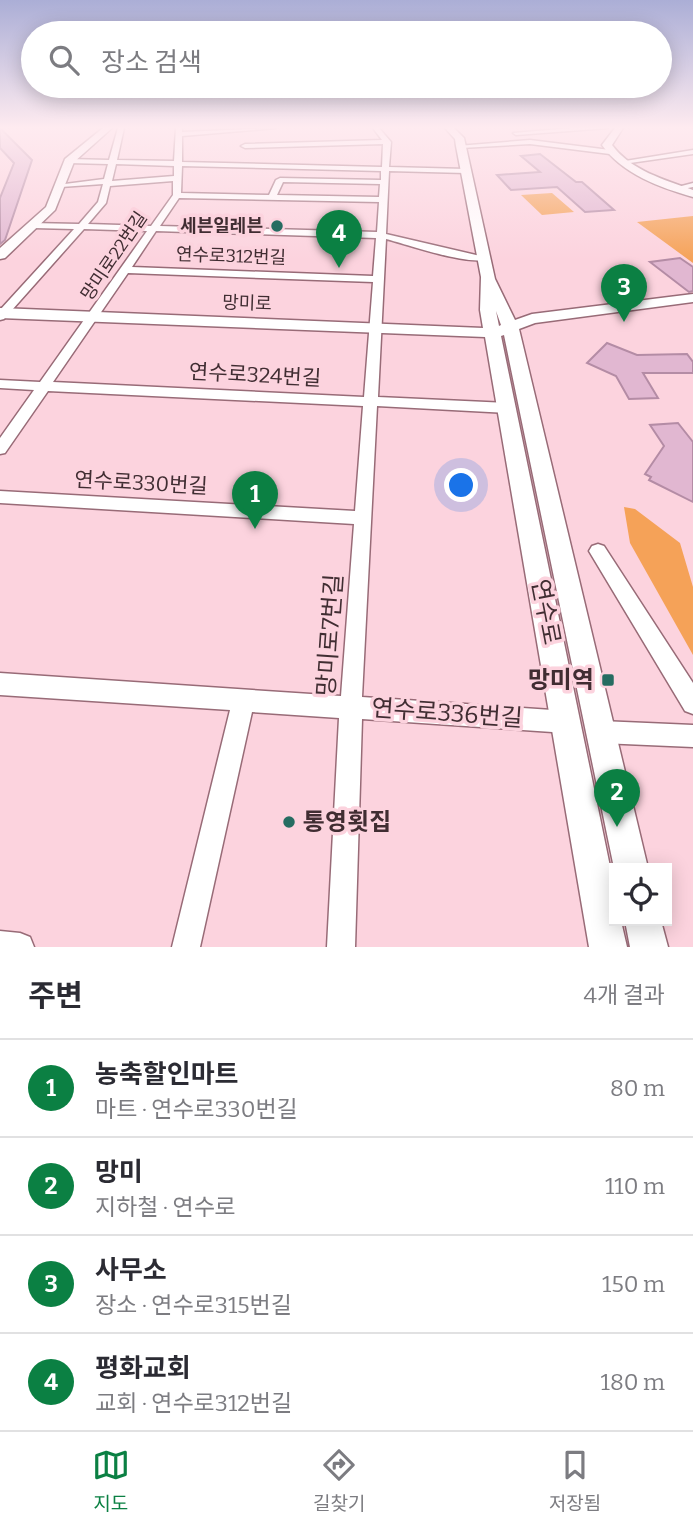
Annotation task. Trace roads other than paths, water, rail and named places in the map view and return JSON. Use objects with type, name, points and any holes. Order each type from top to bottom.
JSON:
[{"type":"street","points":[[0,255],[51,208],[65,172]]},
{"type":"street","points":[[1,314],[102,203],[109,172]]},
{"type":"street","points":[[177,172],[177,195],[383,200]]},
{"type":"street","name":"망미로7번길","points":[[341,947],[352,706],[385,172]]},
{"type":"street","name":"연수로","points":[[466,172],[486,267],[508,408],[608,947]]},
{"type":"street","points":[[645,172],[693,194]]},
{"type":"street","name":"망미로22번길","points":[[61,185],[177,178]]},
{"type":"street","points":[[272,197],[280,180],[384,183]]},
{"type":"street","points":[[678,188],[693,185]]},
{"type":"street","name":"망미로22번길","points":[[0,449],[177,195]]},
{"type":"street","points":[[34,225],[380,234],[463,256],[486,267]]},
{"type":"street","name":"연수로312번길","points":[[126,270],[377,279]]},
{"type":"street","points":[[449,330],[497,331],[532,318],[693,298]]},
{"type":"street","name":"망미로","points":[[1,314],[449,330]]},
{"type":"street","points":[[449,330],[497,331]]},
{"type":"street","name":"연수로","points":[[497,331],[601,732],[630,863]]},
{"type":"street","name":"연수로324번길","points":[[0,384],[508,408]]},
{"type":"street","name":"연수로330번길","points":[[0,497],[364,518]]},
{"type":"street","points":[[598,551],[693,703]]},
{"type":"street","name":"연수로336번길","points":[[0,684],[567,722]]},
{"type":"street","points":[[186,947],[244,699]]},
{"type":"street","points":[[601,732],[693,736]]},
{"type":"street","points":[[644,926],[649,947]]},
{"type":"street","points":[[0,945],[20,947]]},
{"type":"place","name":"세븐일레븐","points":[[277,226]]},
{"type":"place","name":"평화교회","points":[[339,268]]},
{"type":"place","name":"사무소","points":[[624,322]]},
{"type":"place","name":"농축할인마트","points":[[255,529]]},
{"type":"place","name":"망미역","points":[[608,680]]},
{"type":"place","name":"통영횟집","points":[[289,822]]},
{"type":"place","name":"망미","points":[[617,827]]}]
